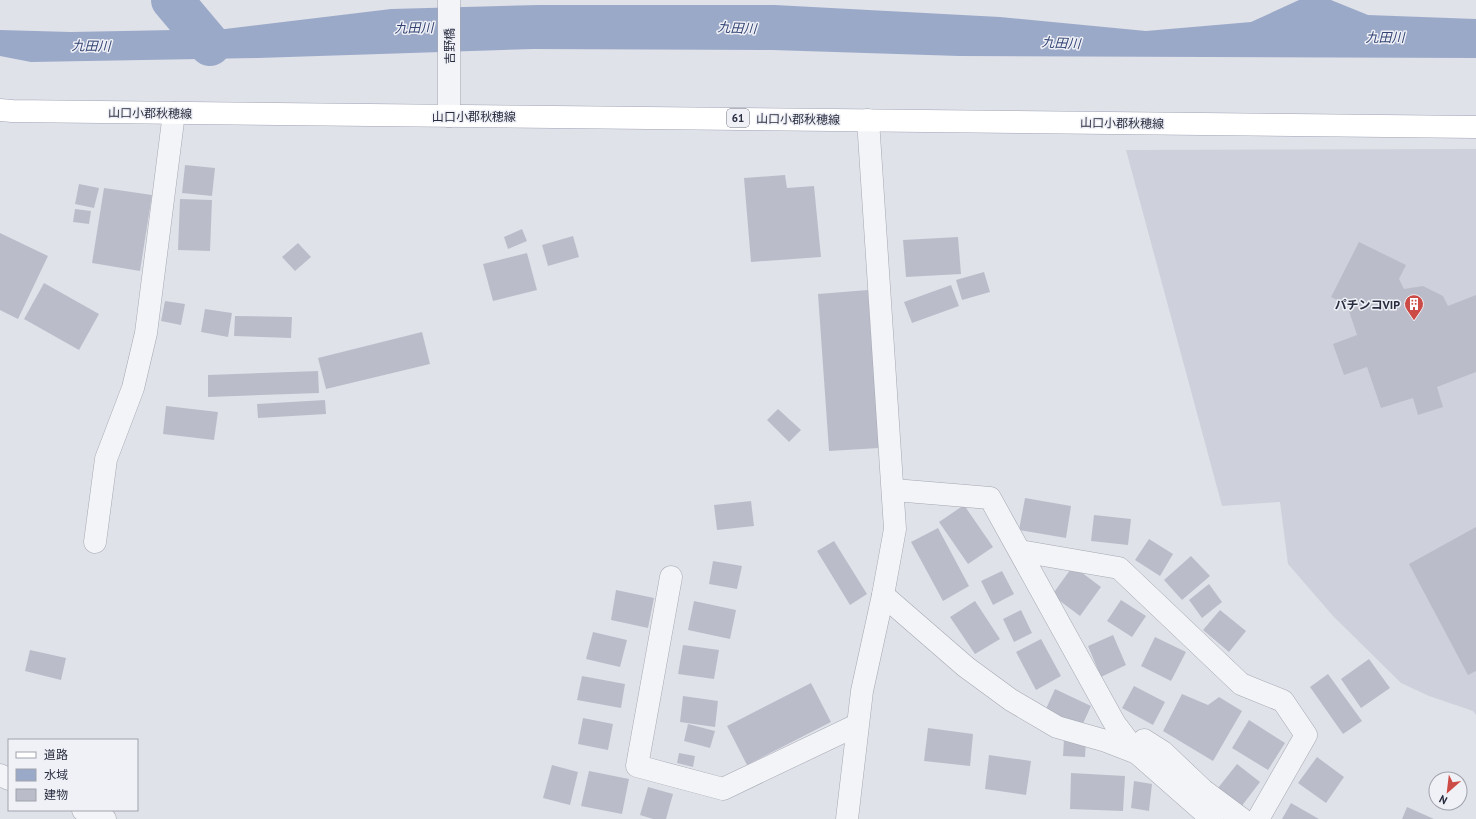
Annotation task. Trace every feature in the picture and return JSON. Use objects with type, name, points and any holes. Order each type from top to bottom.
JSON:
[{"type":"main road","name":"山口小郡秋穂線","points":[[0,110],[1476,126]]},
{"type":"street","name":"吉野橋","points":[[449,0],[449,116]]},
{"type":"street","points":[[95,542],[106,459],[133,388],[146,333],[174,113]]},
{"type":"street","points":[[847,819],[862,691],[884,595],[895,529],[894,490],[868,120]]},
{"type":"street","points":[[894,490],[990,498],[1115,724],[1137,753],[1212,819]]},
{"type":"street","points":[[1020,551],[1119,568],[1241,684],[1283,702],[1306,735],[1258,819]]},
{"type":"street","points":[[671,577],[637,766],[723,788],[857,725]]},
{"type":"street","points":[[884,595],[966,667],[1012,700],[1057,727],[1106,741],[1137,753]]},
{"type":"street","points":[[1137,753],[1144,740],[1163,752],[1203,790],[1242,819]]},
{"type":"street","points":[[85,811],[105,819]]},
{"type":"shaded area","points":[[1476,149],[1476,715],[1473,711],[1429,696],[1401,683],[1333,616],[1288,564],[1280,502],[1222,506],[1126,150]]},
{"type":"water","name":"九田川","points":[[1299,0],[1331,0],[1368,15],[1476,19],[1476,58],[959,56],[772,50],[533,49],[258,58],[31,62],[0,56],[0,30],[71,32],[225,29],[391,9],[539,5],[775,5],[1000,17],[1146,31],[1251,22]]},
{"type":"building","points":[[185,165],[215,168],[212,196],[182,193]]},
{"type":"building","points":[[785,175],[787,188],[814,186],[821,257],[751,262],[744,178]]},
{"type":"building","points":[[79,184],[99,188],[94,208],[75,204]]},
{"type":"building","points":[[104,188],[152,195],[140,271],[92,263]]},
{"type":"building","points":[[180,199],[212,200],[210,251],[178,250]]},
{"type":"building","points":[[75,209],[91,211],[89,224],[73,222]]},
{"type":"building","points":[[522,229],[527,241],[508,249],[504,237]]},
{"type":"building","points":[[0,233],[48,256],[18,319],[0,310]]},
{"type":"building","points":[[573,236],[579,257],[548,266],[542,245]]},
{"type":"building","points":[[958,237],[961,274],[906,277],[903,240]]},
{"type":"building","name":"パチンコVIP","points":[[1359,242],[1406,265],[1399,279],[1404,289],[1423,286],[1443,296],[1448,306],[1476,295],[1476,372],[1437,387],[1443,407],[1418,415],[1413,398],[1381,408],[1367,367],[1344,375],[1333,344],[1357,335],[1347,305],[1331,297]]},
{"type":"building","points":[[298,243],[311,257],[295,271],[282,257]]},
{"type":"building","points":[[527,253],[537,290],[493,301],[483,264]]},
{"type":"building","points":[[984,272],[990,292],[962,300],[956,280]]},
{"type":"building","points":[[44,283],[99,314],[79,350],[24,319]]},
{"type":"building","points":[[951,285],[959,306],[912,323],[904,302]]},
{"type":"building","points":[[868,290],[879,448],[829,451],[818,294]]},
{"type":"building","points":[[165,301],[185,304],[181,325],[161,321]]},
{"type":"building","points":[[205,309],[232,313],[228,337],[201,332]]},
{"type":"building","points":[[235,316],[292,317],[291,338],[234,336]]},
{"type":"building","points":[[422,332],[430,364],[326,389],[318,358]]},
{"type":"building","points":[[318,371],[319,393],[208,397],[208,375]]},
{"type":"building","points":[[325,400],[326,414],[258,418],[257,404]]},
{"type":"building","points":[[166,406],[218,412],[214,440],[163,434]]},
{"type":"building","points":[[778,409],[801,430],[789,442],[767,420]]},
{"type":"building","points":[[1025,498],[1071,506],[1066,538],[1019,530]]},
{"type":"building","points":[[751,501],[754,526],[717,530],[714,505]]},
{"type":"building","points":[[964,505],[993,547],[968,564],[939,522]]},
{"type":"building","points":[[1094,515],[1131,519],[1128,545],[1091,541]]},
{"type":"building","points":[[1476,527],[1476,671],[1468,675],[1409,564]]},
{"type":"building","points":[[938,528],[969,586],[943,601],[911,542]]},
{"type":"building","points":[[1149,539],[1173,554],[1160,576],[1135,560]]},
{"type":"building","points":[[834,541],[867,594],[850,605],[817,551]]},
{"type":"building","points":[[1191,556],[1210,576],[1182,600],[1164,580]]},
{"type":"building","points":[[713,561],[742,566],[737,589],[709,584]]},
{"type":"building","points":[[1073,566],[1101,587],[1080,616],[1052,595]]},
{"type":"building","points":[[1002,571],[1014,594],[993,605],[981,581]]},
{"type":"building","points":[[1209,584],[1222,602],[1202,618],[1189,600]]},
{"type":"building","points":[[616,590],[654,598],[648,628],[611,620]]},
{"type":"building","points":[[1121,600],[1146,616],[1132,637],[1107,621]]},
{"type":"building","points":[[694,601],[736,610],[730,639],[688,630]]},
{"type":"building","points":[[975,601],[1000,639],[975,654],[950,617]]},
{"type":"building","points":[[1021,610],[1032,633],[1014,642],[1003,619]]},
{"type":"building","points":[[1220,610],[1246,631],[1229,652],[1203,630]]},
{"type":"building","points":[[593,632],[627,640],[620,667],[586,659]]},
{"type":"building","points":[[1113,635],[1126,665],[1101,677],[1088,646]]},
{"type":"building","points":[[1155,637],[1186,652],[1171,681],[1141,666]]},
{"type":"building","points":[[1041,639],[1061,676],[1036,690],[1016,652]]},
{"type":"building","points":[[683,645],[719,650],[714,679],[678,674]]},
{"type":"building","points":[[30,650],[66,658],[61,680],[25,671]]},
{"type":"building","points":[[1369,659],[1390,688],[1361,708],[1341,679]]},
{"type":"building","points":[[1328,674],[1362,721],[1343,734],[1310,687]]},
{"type":"building","points":[[582,676],[625,684],[621,708],[577,700]]},
{"type":"building","points":[[811,683],[831,722],[747,765],[727,726]]},
{"type":"building","points":[[1134,686],[1165,702],[1153,725],[1122,708]]},
{"type":"building","points":[[1055,689],[1091,706],[1081,728],[1045,711]]},
{"type":"building","points":[[1182,694],[1208,705],[1219,697],[1242,711],[1213,761],[1163,731]]},
{"type":"building","points":[[683,696],[718,701],[715,727],[680,722]]},
{"type":"building","points":[[583,718],[613,724],[608,750],[578,744]]},
{"type":"building","points":[[1249,720],[1285,743],[1268,770],[1232,748]]},
{"type":"building","points":[[688,724],[715,731],[710,748],[684,741]]},
{"type":"building","points":[[928,728],[973,734],[970,766],[924,761]]},
{"type":"building","points":[[1064,739],[1086,741],[1085,757],[1063,756]]},
{"type":"building","points":[[679,753],[695,756],[693,767],[677,763]]},
{"type":"building","points":[[989,755],[1031,761],[1026,795],[985,789]]},
{"type":"building","points":[[1317,757],[1344,777],[1326,803],[1298,783]]},
{"type":"building","points":[[1237,764],[1260,782],[1241,807],[1218,788]]},
{"type":"building","points":[[552,765],[578,772],[570,805],[543,798]]},
{"type":"building","points":[[589,771],[629,779],[622,814],[581,806]]},
{"type":"building","points":[[1071,773],[1125,776],[1123,811],[1070,809]]},
{"type":"building","points":[[1134,781],[1152,784],[1149,811],[1131,808]]},
{"type":"building","points":[[648,787],[673,794],[666,819],[653,819],[640,815]]},
{"type":"building","points":[[1291,803],[1319,819],[1282,819]]},
{"type":"building","points":[[1407,807],[1434,819],[1402,819]]},
{"type":"waterway","points":[[172,0],[210,45]]},
{"type":"place","name":"パチンコVIP","points":[[1414,321]]}]
